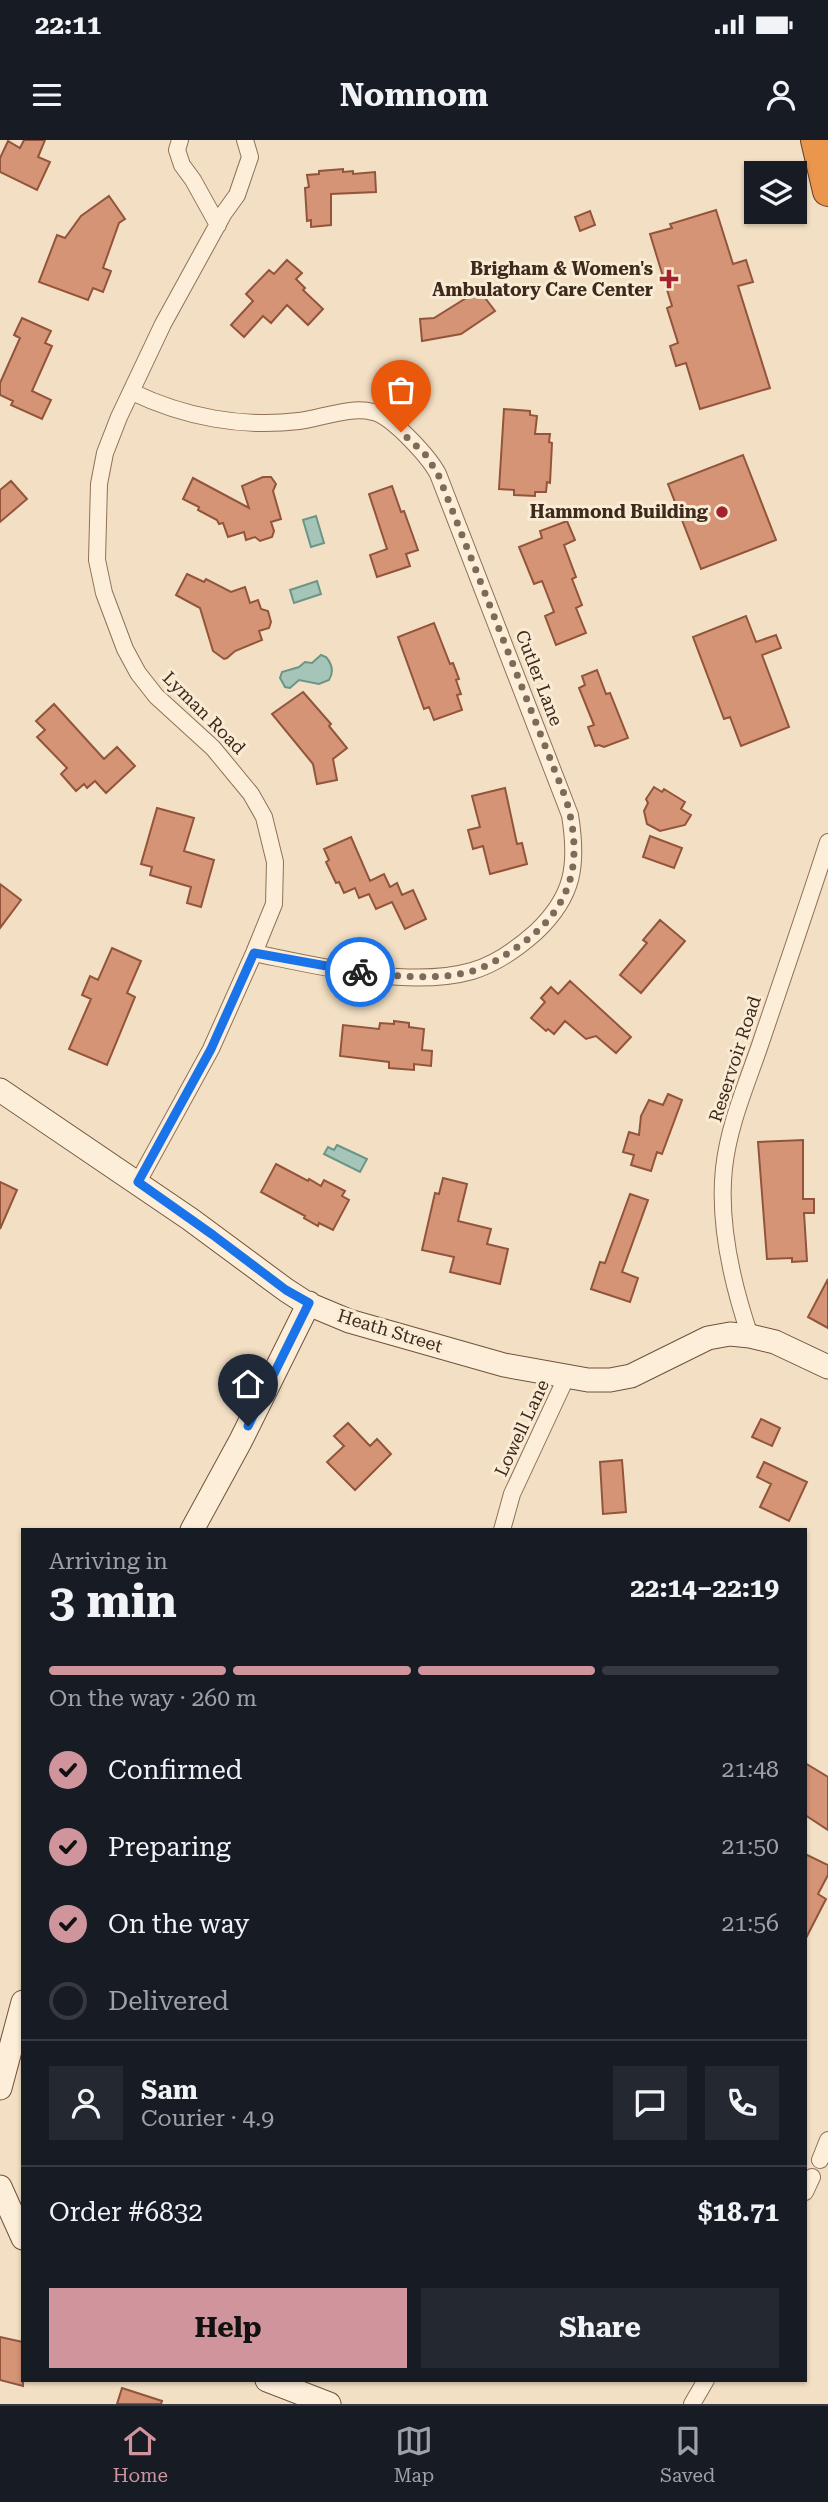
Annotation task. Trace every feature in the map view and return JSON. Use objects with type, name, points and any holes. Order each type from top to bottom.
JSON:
[{"type":"highway","points":[[816,140],[828,191]]},
{"type":"street","points":[[180,140],[177,149],[182,165],[218,225]]},
{"type":"street","name":"Lyman Road","points":[[138,1182],[211,1049],[274,904],[276,883],[272,844],[264,817],[251,794],[230,765],[156,696],[138,673],[113,621],[97,560],[99,484],[105,453],[119,418],[163,324],[237,195],[250,157],[245,140]]},
{"type":"street","name":"Cutler Lane","points":[[132,392],[156,403],[202,417],[250,424],[286,423],[355,411],[372,411],[386,419],[416,446],[438,474],[570,815],[574,860],[570,886],[565,897],[555,913],[529,939],[490,964],[472,971],[404,976],[341,971],[254,953]]},
{"type":"street","name":"Reservoir Road","points":[[750,1336],[739,1303],[730,1258],[724,1212],[724,1168],[733,1117],[757,1054],[828,842]]},
{"type":"street","name":"Heath Street","points":[[0,1090],[138,1182],[286,1290],[349,1321],[504,1365],[566,1378],[610,1380],[631,1376],[708,1338],[730,1334],[775,1342],[828,1367]]},
{"type":"street","points":[[193,1528],[240,1442],[309,1303]]},
{"type":"street","name":"Lowell Lane","points":[[503,1528],[512,1494],[566,1378]]},
{"type":"street","points":[[0,2088],[21,2009]]},
{"type":"street","points":[[820,2160],[828,2140]]},
{"type":"street","points":[[0,2189],[21,2234]]},
{"type":"street","points":[[272,2382],[329,2404]]},
{"type":"street","points":[[692,2404],[705,2382]]},
{"type":"shaded area","points":[[316,516],[324,543],[311,547],[303,520]]},
{"type":"shaded area","points":[[317,581],[321,594],[294,603],[290,590]]},
{"type":"shaded area","points":[[321,655],[326,657],[331,665],[329,680],[319,684],[299,680],[290,688],[285,687],[280,678],[282,672],[299,667],[305,662],[312,663]]},
{"type":"shaded area","points":[[337,1145],[367,1159],[360,1172],[324,1154],[328,1147],[334,1150]]},
{"type":"building","points":[[24,140],[45,140],[38,157],[50,162],[37,190],[0,172],[0,158],[8,141],[20,148]]},
{"type":"building","points":[[343,169],[343,172],[353,171],[353,174],[375,172],[376,192],[331,194],[331,225],[311,227],[311,220],[307,221],[307,175]]},
{"type":"building","points":[[109,196],[125,219],[119,223],[103,268],[111,271],[103,292],[93,288],[88,300],[39,282],[57,235],[65,238],[81,216]]},
{"type":"building","points":[[716,210],[733,264],[746,260],[753,282],[738,286],[770,388],[700,409],[686,363],[676,366],[670,346],[678,343],[667,308],[672,306],[650,234],[672,228],[670,224]]},
{"type":"building","points":[[590,211],[595,225],[580,231],[575,217]]},
{"type":"building","points":[[287,260],[302,273],[296,279],[305,288],[303,290],[323,309],[308,325],[287,305],[271,323],[263,316],[244,337],[231,325],[253,301],[246,294],[269,270],[274,274]]},
{"type":"building","points":[[479,290],[495,311],[461,334],[422,341],[420,319],[434,318]]},
{"type":"building","points":[[22,318],[51,331],[45,343],[52,346],[32,391],[51,400],[42,419],[11,405],[13,401],[0,395],[0,383],[20,338],[14,335]]},
{"type":"building","points":[[504,409],[530,411],[530,415],[537,416],[535,434],[550,434],[550,483],[547,482],[546,492],[535,492],[535,496],[514,495],[514,490],[499,489]]},
{"type":"building","name":"Hammond Building","points":[[743,455],[776,540],[701,569],[668,484]]},
{"type":"building","points":[[263,477],[271,477],[276,484],[273,491],[281,519],[271,522],[274,531],[272,537],[260,541],[255,537],[246,540],[244,532],[228,537],[223,523],[219,524],[217,520],[198,510],[199,507],[183,499],[193,478],[249,508],[242,486]]},
{"type":"building","points":[[11,481],[27,499],[0,522],[0,490]]},
{"type":"building","points":[[392,486],[418,550],[406,554],[410,566],[377,577],[370,555],[387,549],[369,494]]},
{"type":"building","points":[[567,521],[575,540],[564,545],[576,577],[572,579],[582,605],[576,608],[586,633],[556,645],[545,616],[554,612],[542,581],[534,584],[519,547],[542,538],[540,531]]},
{"type":"building","points":[[187,574],[204,582],[206,579],[231,592],[245,587],[250,603],[258,600],[261,609],[268,611],[271,622],[269,628],[259,631],[262,640],[235,651],[224,659],[213,651],[200,608],[176,595]]},
{"type":"building","points":[[746,616],[756,642],[776,635],[781,648],[762,655],[789,727],[741,746],[730,717],[724,719],[693,637]]},
{"type":"building","points":[[434,623],[450,664],[453,663],[459,679],[456,680],[461,694],[457,695],[462,710],[434,720],[429,707],[424,709],[398,637]]},
{"type":"building","points":[[597,670],[606,694],[610,693],[628,738],[604,747],[595,746],[588,727],[594,725],[579,688],[585,685],[582,676]]},
{"type":"building","points":[[303,692],[331,724],[329,726],[347,748],[333,759],[337,780],[317,784],[313,764],[272,714]]},
{"type":"building","points":[[54,704],[104,759],[117,747],[135,766],[106,793],[95,781],[87,788],[84,784],[76,791],[61,774],[67,768],[37,737],[45,730],[36,721]]},
{"type":"building","points":[[654,787],[662,792],[664,789],[685,802],[681,809],[691,815],[685,825],[660,831],[647,824],[644,811],[648,803],[646,799]]},
{"type":"building","points":[[505,788],[517,844],[522,843],[527,864],[490,874],[483,846],[473,849],[468,830],[480,827],[472,796]]},
{"type":"building","points":[[157,808],[194,818],[184,851],[214,860],[201,907],[187,903],[191,887],[150,875],[152,867],[141,864]]},
{"type":"building","points":[[650,836],[682,848],[674,868],[643,857]]},
{"type":"building","points":[[351,837],[370,881],[384,874],[390,887],[397,883],[402,895],[413,890],[426,919],[405,929],[392,902],[376,909],[369,894],[359,898],[355,888],[344,893],[326,862],[329,860],[324,849]]},
{"type":"building","points":[[0,884],[21,900],[0,928]]},
{"type":"building","points":[[660,920],[685,941],[641,993],[620,975],[647,943],[643,940]]},
{"type":"building","points":[[112,948],[141,961],[127,993],[135,997],[107,1065],[69,1049],[91,999],[82,995],[90,976],[98,980]]},
{"type":"building","points":[[570,981],[631,1037],[616,1053],[596,1036],[586,1039],[565,1021],[554,1034],[548,1029],[546,1031],[531,1018],[545,1002],[541,998],[551,987],[558,994]]},
{"type":"building","points":[[394,1021],[424,1029],[422,1050],[432,1051],[431,1066],[414,1064],[414,1070],[389,1068],[389,1062],[340,1056],[343,1025],[379,1029],[380,1023],[394,1024]]},
{"type":"building","points":[[668,1094],[682,1100],[662,1154],[657,1152],[651,1171],[631,1165],[634,1155],[623,1152],[629,1132],[639,1135],[641,1116],[649,1100],[663,1105]]},
{"type":"building","points":[[803,1140],[803,1199],[814,1199],[814,1213],[804,1213],[807,1261],[792,1262],[792,1258],[767,1259],[758,1142]]},
{"type":"building","points":[[276,1164],[308,1181],[309,1179],[321,1186],[324,1180],[345,1191],[342,1196],[349,1200],[333,1230],[319,1223],[318,1226],[261,1192]]},
{"type":"building","points":[[443,1178],[467,1184],[458,1221],[491,1229],[487,1244],[508,1249],[500,1284],[450,1272],[454,1257],[422,1250],[435,1193],[439,1194]]},
{"type":"building","points":[[0,1182],[17,1190],[0,1229]]},
{"type":"building","points":[[630,1194],[648,1200],[622,1272],[638,1278],[630,1302],[591,1289],[600,1262],[605,1263]]},
{"type":"building","points":[[828,1279],[828,1328],[808,1317]]},
{"type":"building","points":[[761,1419],[780,1428],[772,1446],[752,1437]]},
{"type":"building","points":[[348,1423],[370,1446],[377,1439],[391,1454],[355,1490],[327,1462],[344,1446],[334,1436]]},
{"type":"building","points":[[622,1460],[626,1512],[603,1514],[600,1462]]},
{"type":"building","points":[[764,1462],[807,1482],[789,1521],[760,1507],[771,1484],[757,1477]]},
{"type":"building","points":[[807,1764],[828,1777],[828,1830],[807,1816]]},
{"type":"building","points":[[807,1855],[828,1865],[828,1875],[818,1894],[826,1899],[807,1936]]},
{"type":"building","points":[[0,2337],[21,2342],[23,2386],[0,2380]]},
{"type":"building","points":[[122,2388],[162,2401],[161,2404],[117,2404]]},
{"type":"way so far","points":[[360,972],[404,976],[450,974],[472,971],[490,964],[529,939],[555,913],[570,886],[574,860],[573,831],[566,799],[438,474],[425,454],[401,432]]},
{"type":"place","name":"Brigham & Women's Ambulatory Care Center","points":[[669,279]]},
{"type":"place","name":"Hammond Building","points":[[722,512]]},
{"type":"route","points":[[248,1426],[309,1303],[286,1290],[138,1182],[211,1049],[254,953],[341,971],[360,972]]}]
